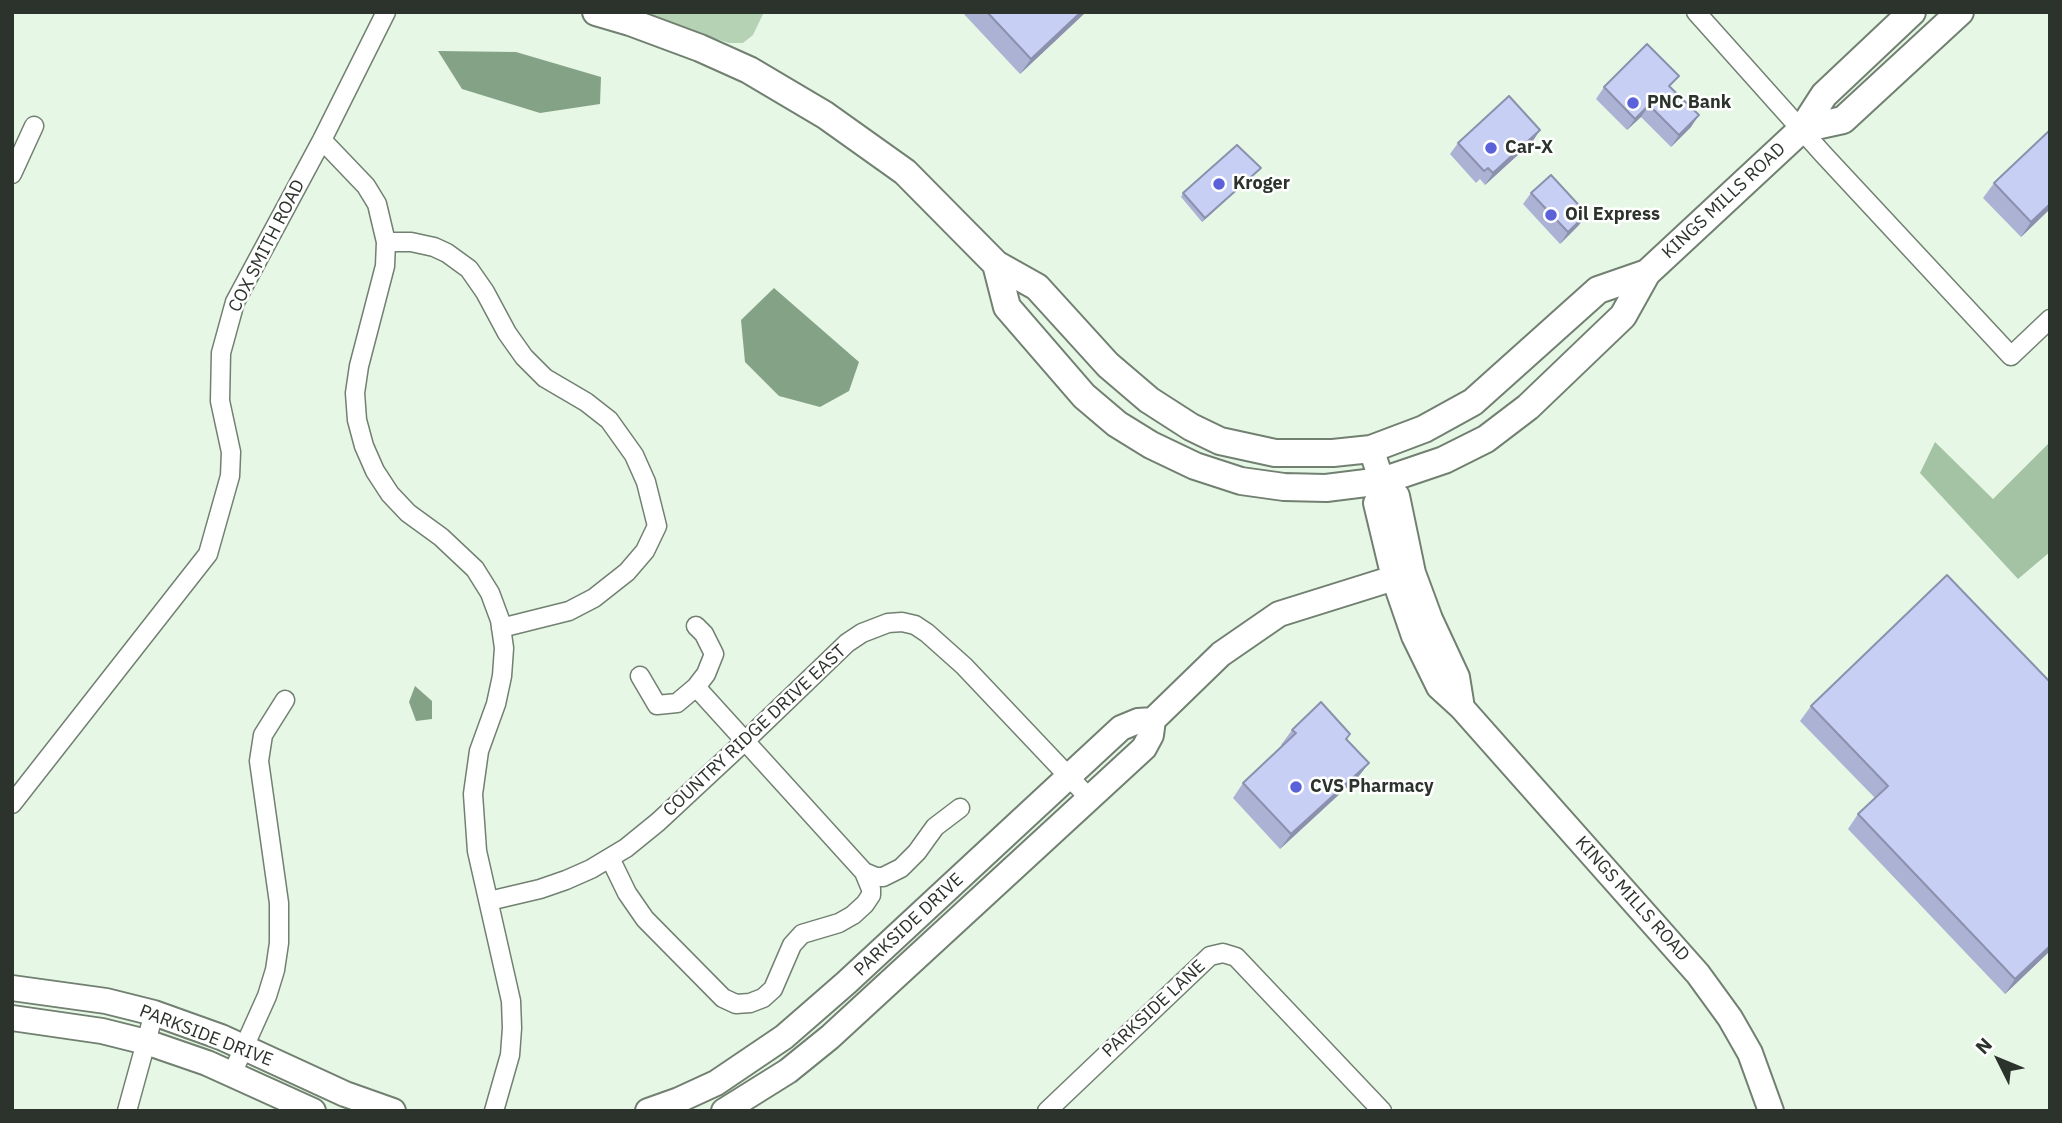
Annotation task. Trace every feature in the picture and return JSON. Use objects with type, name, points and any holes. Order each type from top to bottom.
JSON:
[{"type":"main road","points":[[596,12],[630,22],[749,70],[825,115],[905,172],[996,264],[1037,287],[1108,365],[1149,400],[1191,427],[1220,441],[1275,453],[1333,453],[1371,449]]},
{"type":"main road","name":"KINGS MILLS ROAD","points":[[1384,486],[1486,439],[1528,407],[1623,316],[1647,273],[1802,129],[1824,95],[1912,12]]},
{"type":"main road","name":"KINGS MILLS ROAD","points":[[1802,129],[1843,120],[1960,12]]},
{"type":"main road","points":[[996,264],[1007,307],[1084,396],[1117,424],[1151,445],[1195,466],[1241,481],[1284,487],[1384,486]]},
{"type":"main road","name":"KINGS MILLS ROAD","points":[[1371,449],[1424,429],[1473,402],[1598,290],[1647,273]]},
{"type":"street","name":"COX SMITH ROAD","points":[[12,804],[208,554],[230,476],[231,452],[220,401],[221,353],[235,302],[322,140],[386,12]]},
{"type":"street","points":[[1696,12],[2011,356],[2050,319]]},
{"type":"street","points":[[12,174],[34,126]]},
{"type":"street","points":[[322,140],[366,186],[377,204],[386,242],[385,266],[359,366],[355,393],[357,420],[364,446],[375,471],[390,494],[408,513],[441,537],[475,569],[489,593],[501,628],[504,648],[502,676],[496,704],[480,751],[473,794],[477,851],[507,975],[512,1028],[510,1055],[494,1111]]},
{"type":"street","points":[[386,242],[421,243],[434,247],[469,269],[524,357],[545,378],[586,402],[609,420],[634,455],[646,482],[657,526],[645,551],[627,572],[594,598],[569,611],[501,628]]},
{"type":"street","name":"KINGS MILLS ROAD","points":[[1371,449],[1384,486],[1397,496],[1413,573],[1430,619],[1457,677],[1462,708]]},
{"type":"street","name":"KINGS MILLS ROAD","points":[[1384,486],[1376,503],[1394,578],[1414,636],[1439,687],[1462,708],[1698,974],[1730,1018],[1750,1053],[1771,1111]]},
{"type":"street","name":"PARKSIDE DRIVE","points":[[723,1111],[788,1071],[830,1037],[1090,799],[1144,748],[1151,735],[1153,720],[1221,654],[1279,614],[1394,578]]},
{"type":"street","name":"COUNTRY RIDGE DRIVE EAST","points":[[489,901],[566,880],[610,858],[658,822],[847,643],[875,627],[902,622],[915,625],[927,633],[964,667],[1090,799]]},
{"type":"street","points":[[640,676],[657,705],[677,704],[706,674],[714,654],[704,634],[696,626]]},
{"type":"street","points":[[610,858],[626,893],[645,919],[723,998],[736,1004],[763,998],[773,989],[792,945],[803,934],[839,923],[853,915],[871,895],[864,872],[696,687]]},
{"type":"street","points":[[232,1074],[267,996],[279,943],[279,903],[258,761],[263,735],[285,700]]},
{"type":"street","name":"PARKSIDE DRIVE","points":[[648,1111],[716,1083],[784,1037],[1121,729],[1138,720],[1153,720]]},
{"type":"street","points":[[864,872],[883,877],[901,868],[917,852],[935,827],[960,808]]},
{"type":"street","name":"PARKSIDE LANE","points":[[1047,1111],[1210,956],[1223,953],[1236,957],[1382,1111]]},
{"type":"street","name":"PARKSIDE DRIVE","points":[[12,988],[106,1001],[154,1013],[244,1047],[345,1094],[393,1111]]},
{"type":"street","points":[[127,1111],[154,1013]]},
{"type":"street","name":"PARKSIDE DRIVE","points":[[12,1018],[102,1031],[146,1042],[232,1074],[313,1111]]},
{"type":"shaded area","points":[[632,12],[764,12],[753,35],[743,43],[729,43]]},
{"type":"shaded area","points":[[438,51],[516,52],[601,77],[600,104],[540,113],[462,89]]},
{"type":"shaded area","points":[[774,288],[859,362],[849,391],[820,407],[779,396],[745,362],[741,320]]},
{"type":"shaded area","points":[[1935,442],[1993,499],[2050,442],[2050,552],[2018,579],[1920,473]]},
{"type":"shaded area","points":[[415,686],[432,701],[432,719],[416,721],[409,702]]},
{"type":"building","points":[[987,12],[1081,12],[1031,59]]},
{"type":"building","name":"PNC Bank","points":[[1647,44],[1679,76],[1669,86],[1699,115],[1679,135],[1649,105],[1635,119],[1604,87]]},
{"type":"building","name":"Car-X","points":[[1509,96],[1540,130],[1493,173],[1488,168],[1484,171],[1458,143]]},
{"type":"building","points":[[2050,130],[2050,204],[2031,222],[1994,183]]},
{"type":"building","name":"Kroger","points":[[1237,145],[1261,168],[1205,218],[1183,193]]},
{"type":"building","points":[[1551,175],[1587,214],[1568,232],[1531,193]]},
{"type":"building","points":[[1947,575],[2050,682],[2050,946],[2015,979],[1858,814],[1888,786],[1811,706]]},
{"type":"building","name":"CVS Pharmacy","points":[[1321,702],[1350,734],[1346,739],[1369,763],[1291,834],[1243,783],[1296,733],[1292,730]]},
{"type":"place","name":"PNC Bank","points":[[1633,103]]},
{"type":"place","name":"Car-X","points":[[1491,148]]},
{"type":"place","name":"Kroger","points":[[1219,184]]},
{"type":"place","name":"Oil Express","points":[[1551,215]]},
{"type":"place","name":"CVS Pharmacy","points":[[1296,787]]}]
